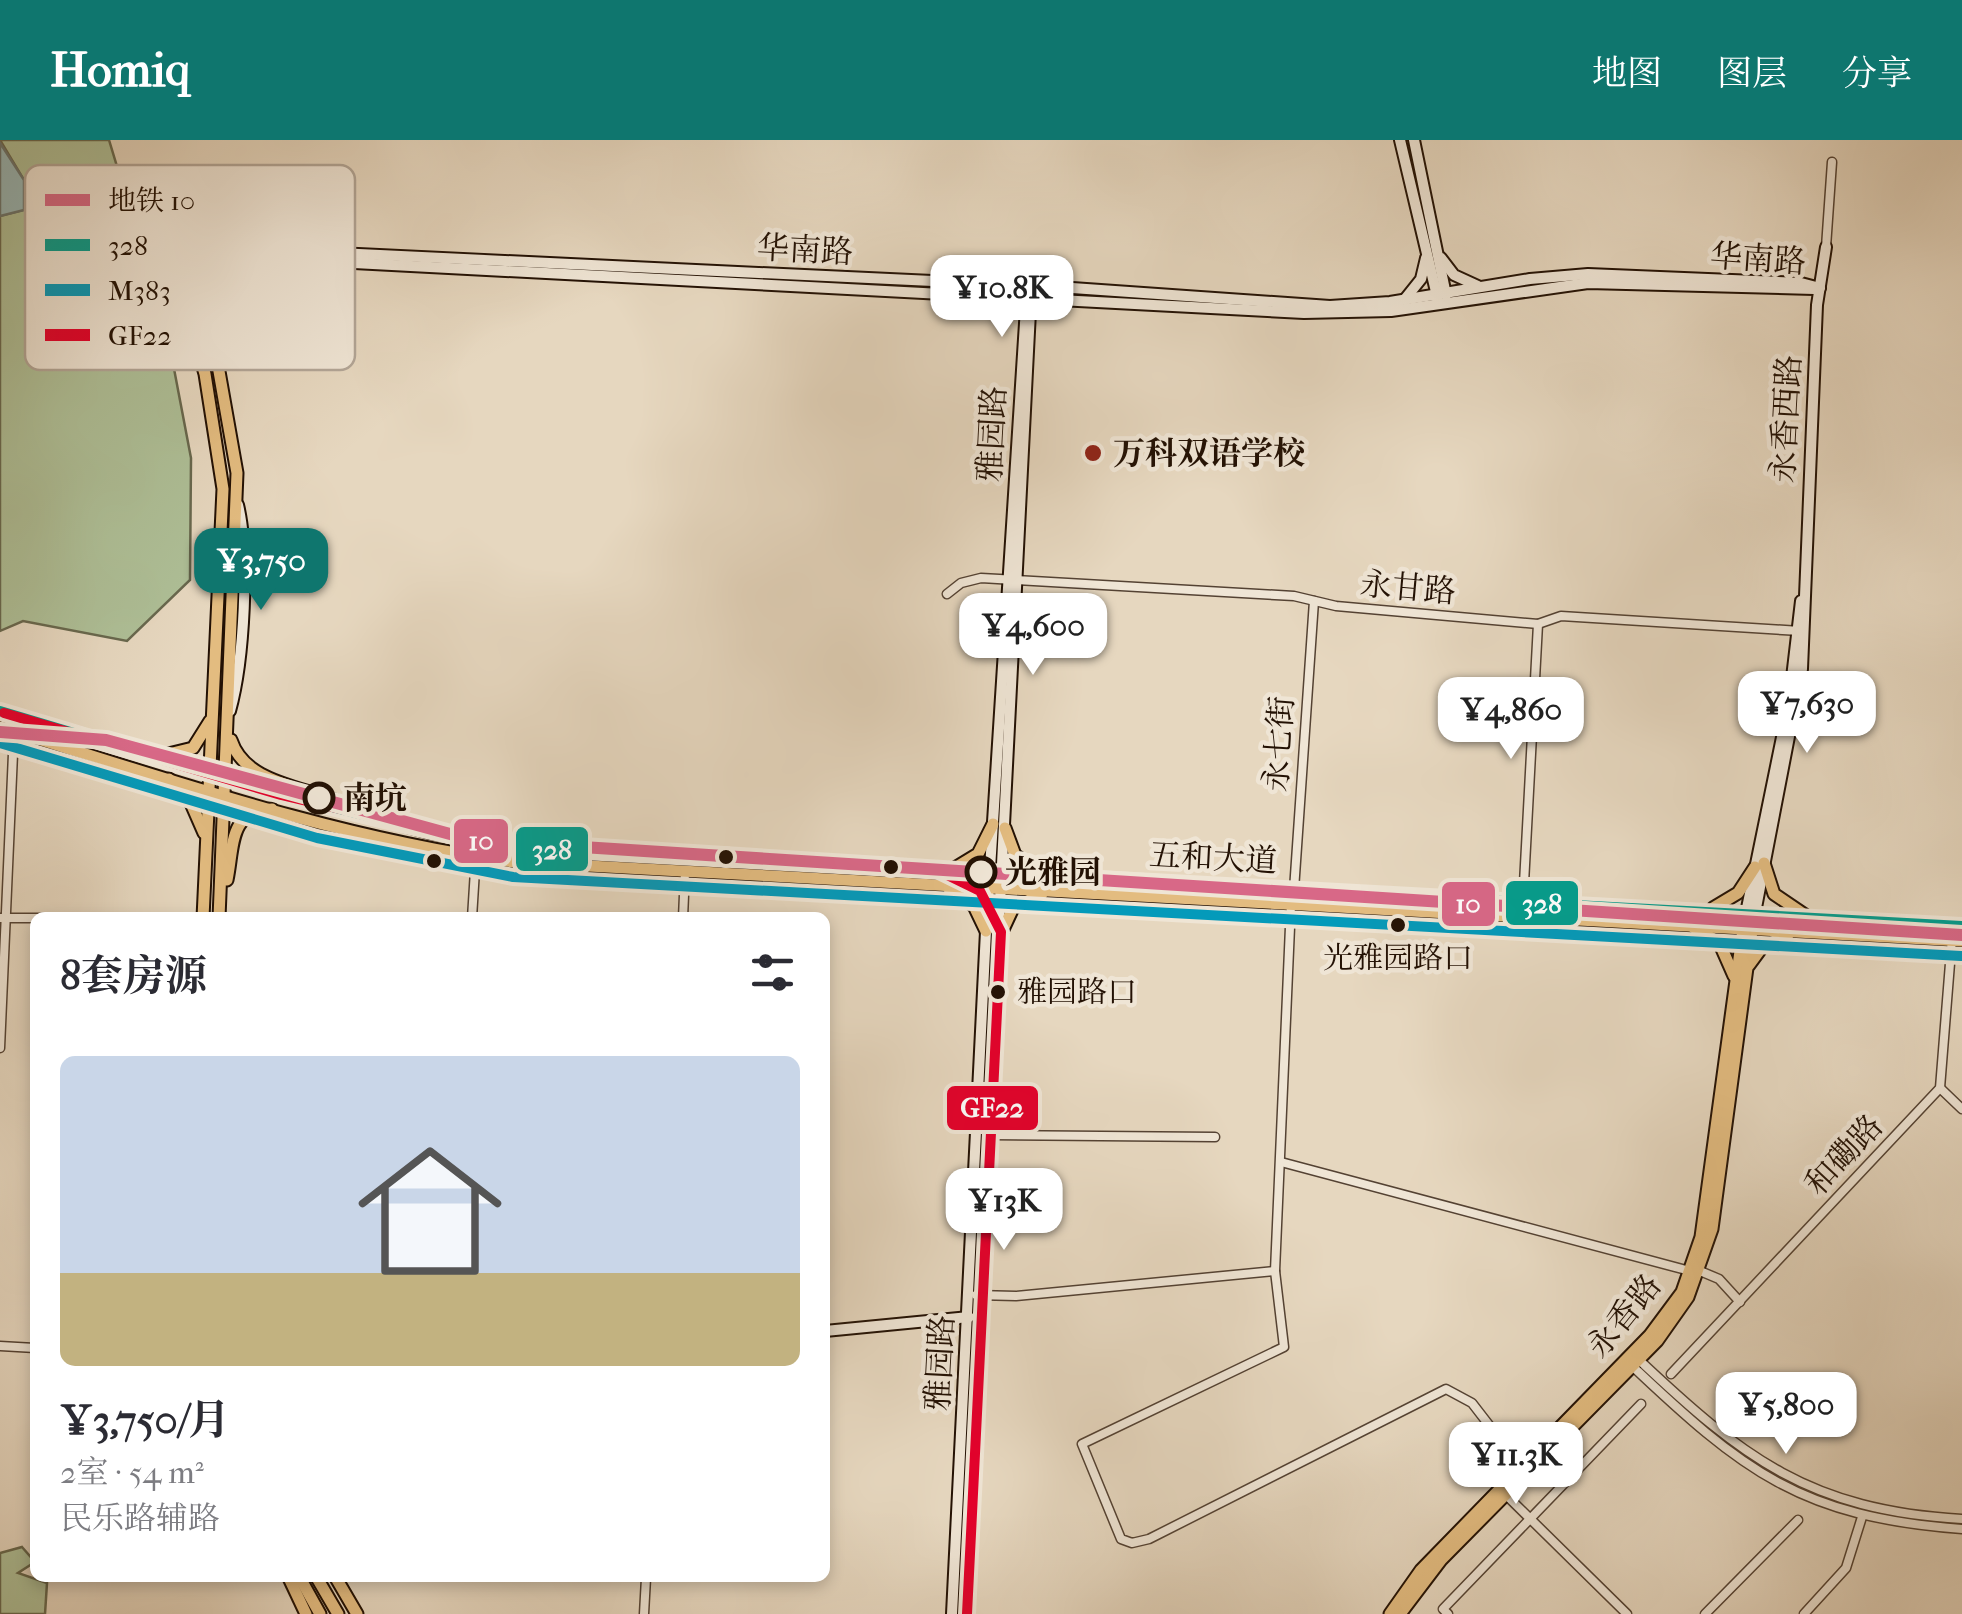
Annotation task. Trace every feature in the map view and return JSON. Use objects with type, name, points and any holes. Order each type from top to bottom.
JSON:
[{"type":"main road","points":[[1397,140],[1433,253],[1460,280],[1484,286]]},
{"type":"main road","points":[[1414,140],[1442,298]]},
{"type":"main road","name":"永香西路","points":[[1750,913],[1800,687],[1820,288],[1826,247]]},
{"type":"main road","points":[[1404,300],[1433,253]]},
{"type":"main road","name":"华南路","points":[[355,258],[1030,286],[1330,306],[1442,298],[1484,286],[1612,274],[1802,283],[1820,288]]},
{"type":"main road","name":"华南路","points":[[355,263],[1330,314],[1588,283],[1756,290],[1820,288]]},
{"type":"main road","name":"雅园路","points":[[964,1614],[999,938],[995,889],[1030,286]]},
{"type":"main road","points":[[202,370],[220,453],[223,522],[203,911],[220,912]]},
{"type":"main road","points":[[217,370],[232,439],[238,502],[220,912]]},
{"type":"main road","name":"五和大道","points":[[0,711],[226,778],[510,848],[1957,926]]},
{"type":"main road","points":[[145,754],[178,754],[193,748],[204,735],[213,713]]},
{"type":"main road","points":[[227,722],[236,754],[252,772],[380,818]]},
{"type":"main road","name":"五和大道","points":[[0,727],[276,809],[478,857],[685,872],[1956,941]]},
{"type":"main road","points":[[160,775],[190,801],[206,846]]},
{"type":"main road","points":[[220,912],[236,829],[251,813],[276,809]]},
{"type":"main road","points":[[942,870],[974,858],[999,826],[1016,856],[1038,872],[1056,877]]},
{"type":"main road","points":[[1700,910],[1731,900],[1759,865],[1774,894],[1813,918],[1808,932],[1763,946],[1746,974]]},
{"type":"main road","points":[[936,885],[970,902],[986,932]]},
{"type":"main road","name":"雅园路","points":[[952,1614],[986,932],[995,889]]},
{"type":"main road","points":[[999,938],[1013,908],[1030,898],[1057,892]]},
{"type":"main road","points":[[1684,909],[1684,925],[1719,942],[1732,966],[1735,987]]},
{"type":"main road","name":"永香路","points":[[1695,1271],[1735,987],[1750,913]]},
{"type":"main road","name":"永香路","points":[[1390,1614],[1420,1570],[1679,1312],[1713,1220],[1746,974],[1748,928]]},
{"type":"main road","points":[[983,984],[997,984]]},
{"type":"main road","points":[[830,1331],[980,1316]]},
{"type":"main road","name":"永香路","points":[[1400,1614],[1428,1575],[1524,1470]]},
{"type":"main road","points":[[291,1582],[306,1614]]},
{"type":"main road","points":[[302,1582],[320,1614]]},
{"type":"main road","points":[[320,1582],[338,1614]]},
{"type":"main road","points":[[338,1582],[357,1614]]},
{"type":"street","points":[[1826,247],[1832,162]]},
{"type":"street","name":"永甘路","points":[[947,594],[970,580],[1013,581],[1294,596],[1538,624],[1561,616],[1800,630]]},
{"type":"street","name":"永七街","points":[[1294,890],[1314,601]]},
{"type":"street","points":[[1523,902],[1538,624]]},
{"type":"street","points":[[0,1048],[14,731]]},
{"type":"street","points":[[472,912],[475,870]]},
{"type":"street","points":[[682,912],[685,872]]},
{"type":"street","points":[[1292,904],[1275,1271],[1284,1346],[1082,1444],[1121,1540],[1132,1543],[1149,1539],[1446,1389],[1472,1402],[1524,1470]]},
{"type":"street","points":[[3,918],[30,918]]},
{"type":"street","points":[[1957,926],[1940,1088],[1962,1109]]},
{"type":"street","name":"和磡路","points":[[1672,1374],[1940,1088]]},
{"type":"street","points":[[990,1135],[1216,1137]]},
{"type":"street","points":[[1281,1162],[1695,1271],[1718,1279],[1740,1302]]},
{"type":"street","points":[[968,1294],[1016,1296],[1275,1271]]},
{"type":"street","points":[[0,1346],[30,1348]]},
{"type":"street","points":[[1632,1360],[1712,1440],[1756,1473],[1800,1496],[1862,1516],[1962,1529]]},
{"type":"street","points":[[1632,1360],[1722,1436],[1781,1475],[1867,1507],[1962,1519]]},
{"type":"street","points":[[1448,1614],[1443,1609],[1641,1404]]},
{"type":"street","points":[[1506,1494],[1627,1614]]},
{"type":"street","points":[[1804,1614],[1846,1568],[1862,1516]]},
{"type":"street","points":[[1705,1614],[1798,1520]]},
{"type":"street","points":[[644,1614],[646,1582]]},
{"type":"green space","points":[[0,140],[109,140],[117,165],[25,165],[25,370],[174,370],[191,458],[190,580],[127,641],[23,621],[0,631],[0,216],[23,210],[24,180]]},
{"type":"green space","points":[[22,1547],[30,1556],[30,1565],[18,1573],[30,1577],[30,1582],[47,1583],[45,1614],[0,1614],[0,1553]]},
{"type":"water","points":[[0,143],[24,180],[24,210],[0,216]]},
{"type":"metro line","name":"10","points":[[0,732],[106,740],[472,840],[1962,935]]},
{"type":"transit line","name":"328","points":[[0,711],[317,803],[510,847],[1962,926]]},
{"type":"transit line","name":"GF22","points":[[4,713],[281,795],[480,842],[937,870],[980,891],[1001,932],[967,1614]]},
{"type":"transit line","name":"M383","points":[[0,743],[317,838],[513,877],[1961,956]]},
{"type":"place","name":"万科双语学校","points":[[1093,453]]},
{"type":"place","name":"南坑","points":[[319,798]]},
{"type":"place","name":"光雅园","points":[[981,872]]},
{"type":"place","name":"光雅园路口","points":[[1398,925]]},
{"type":"place","name":"雅园路口","points":[[998,992]]}]
